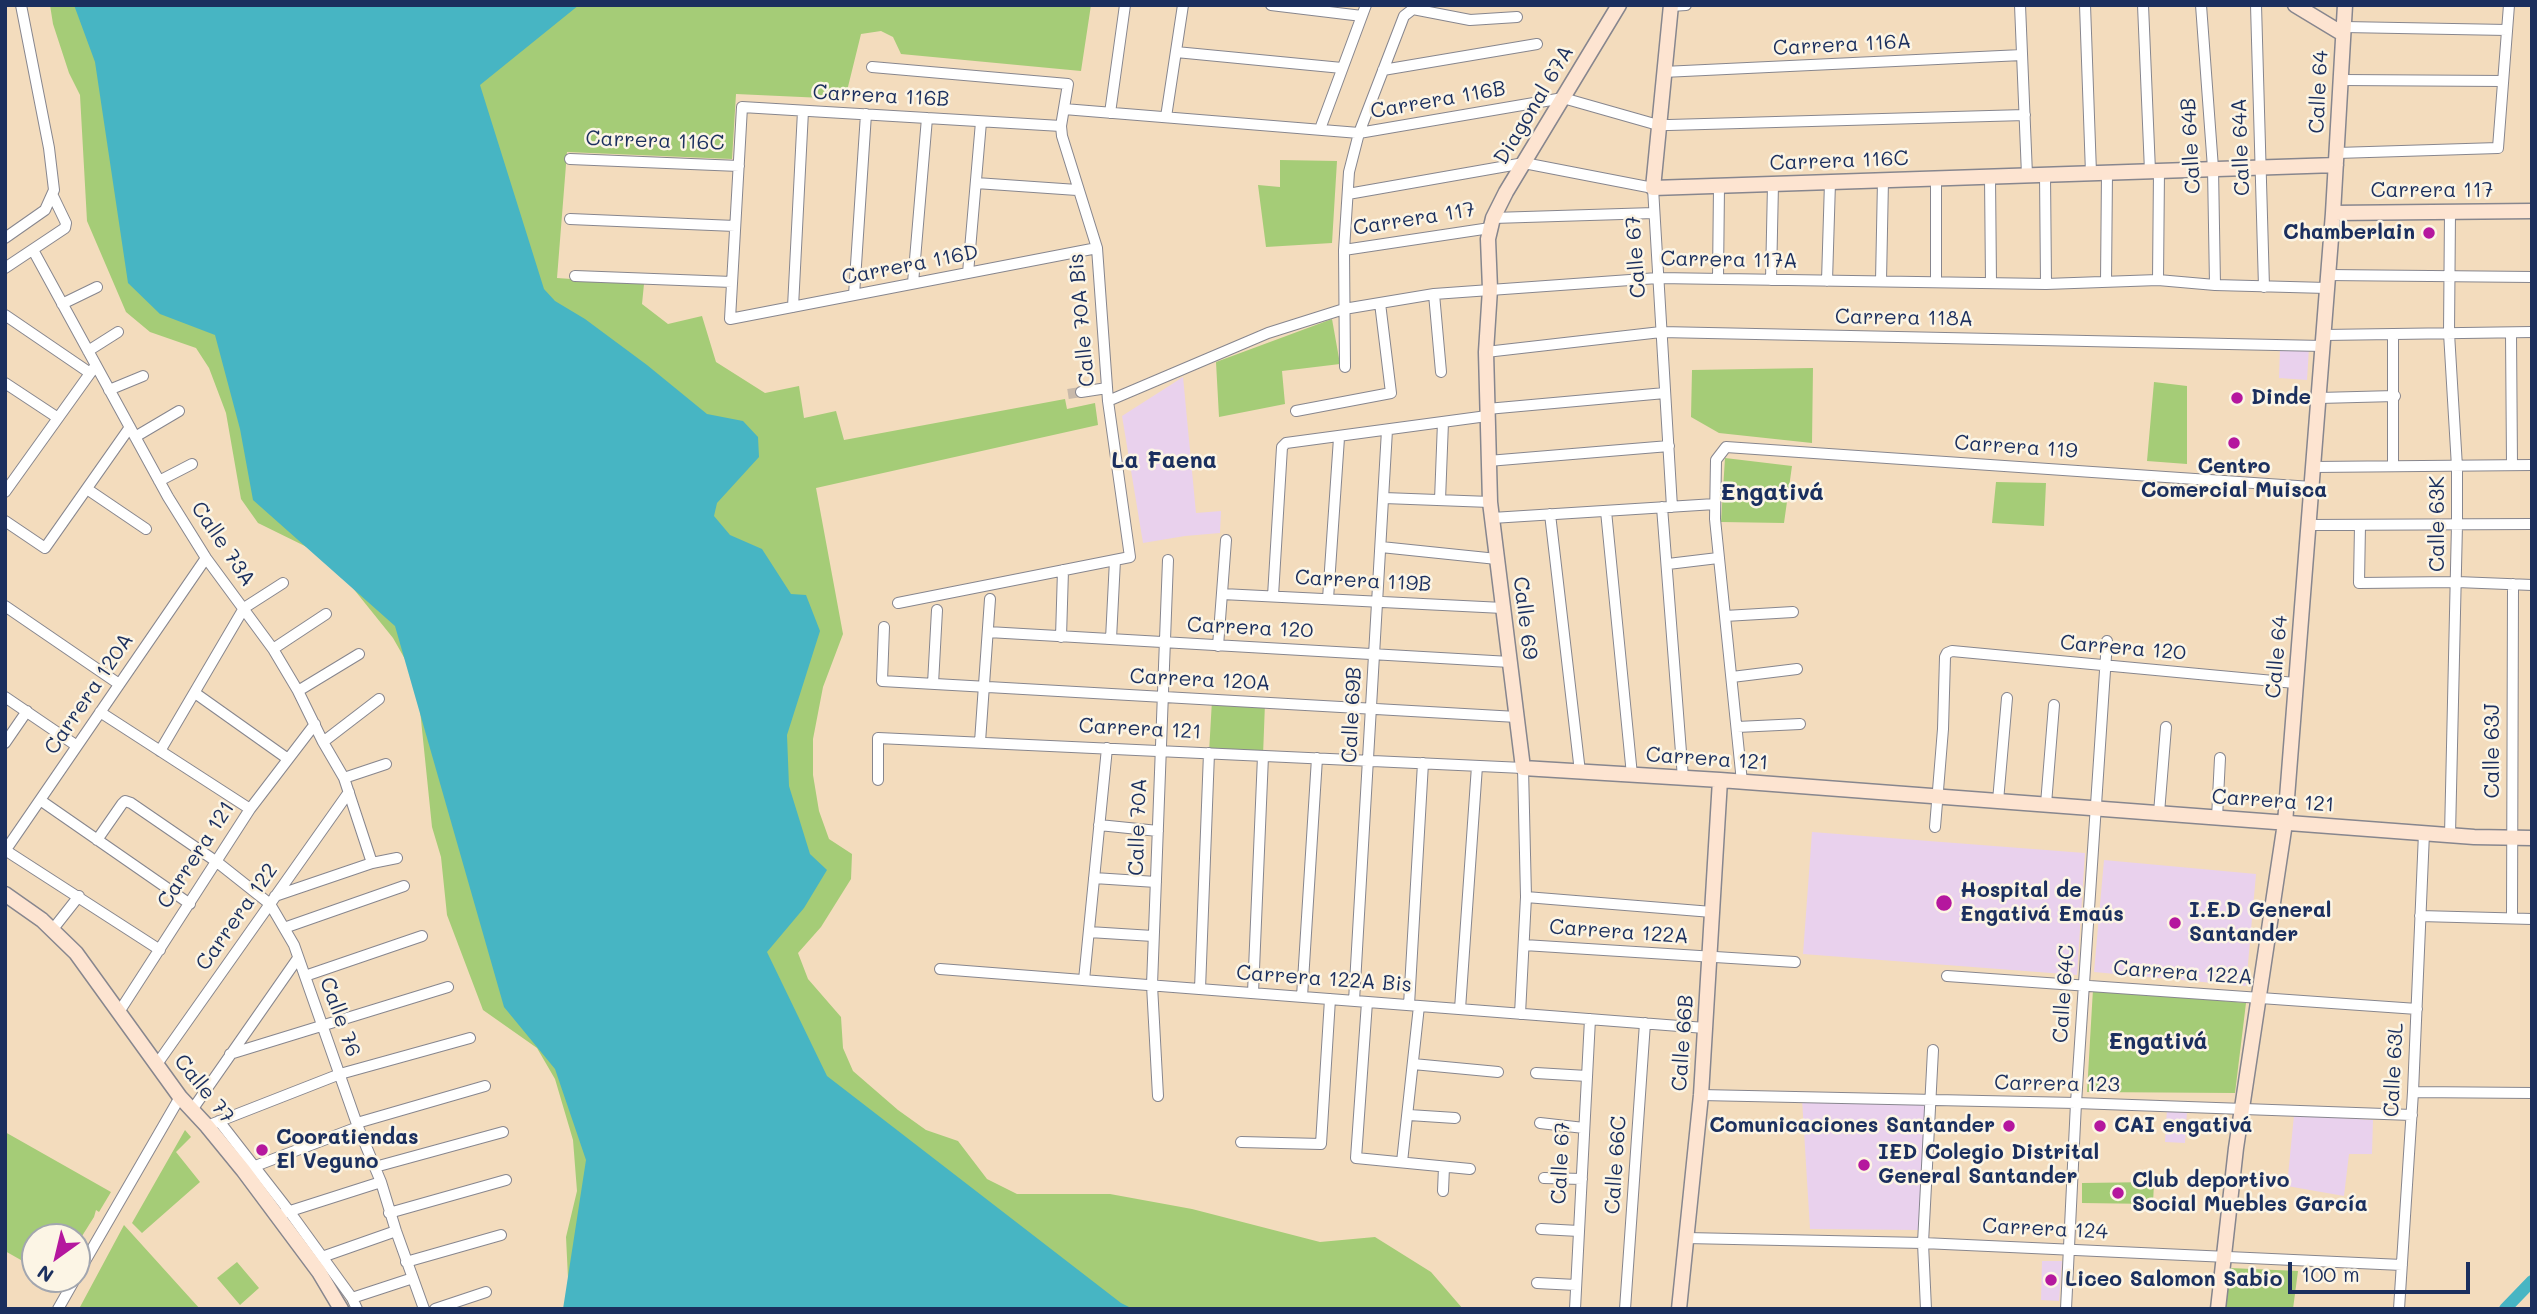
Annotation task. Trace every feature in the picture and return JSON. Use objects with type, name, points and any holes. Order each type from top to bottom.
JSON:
[{"type":"street","points":[[5,268],[66,226],[53,196],[49,148],[21,5]]},
{"type":"street","points":[[1110,113],[1125,5]]},
{"type":"street","points":[[1166,117],[1183,5]]},
{"type":"street","points":[[1271,5],[1362,16]]},
{"type":"street","points":[[1320,130],[1366,5]]},
{"type":"street","name":"Diagonal 67A","points":[[1491,223],[1619,5]]},
{"type":"street","points":[[1671,6],[1686,5]]},
{"type":"street","points":[[2020,5],[2027,175]]},
{"type":"street","points":[[2085,5],[2091,173]]},
{"type":"street","points":[[2143,5],[2158,280]]},
{"type":"street","name":"Calle 64B","points":[[2201,5],[2213,168],[2216,285]]},
{"type":"street","name":"Calle 64A","points":[[2256,5],[2264,287]]},
{"type":"street","points":[[2295,5],[2344,31],[2507,30]]},
{"type":"street","name":"Calle 64","points":[[2218,1309],[2243,1109],[2285,823],[2324,340],[2345,5]]},
{"type":"street","points":[[2337,159],[2498,148],[2509,5]]},
{"type":"street","name":"Calle 67","points":[[1671,6],[1653,188],[1668,446],[1668,564],[1683,778]]},
{"type":"street","points":[[1345,368],[1345,250],[1349,172],[1359,133],[1404,16],[1413,9],[1470,20],[1517,17]]},
{"type":"street","points":[[1383,70],[1537,44]]},
{"type":"street","points":[[1176,52],[1342,68]]},
{"type":"street","name":"Carrera 116A","points":[[1663,72],[2022,55]]},
{"type":"street","name":"Calle 70A Bis","points":[[872,67],[1068,83],[1061,126],[1064,148],[1097,248],[1108,401],[1130,557],[1115,560]]},
{"type":"street","points":[[2341,80],[2503,81]]},
{"type":"street","name":"Carrera 116B","points":[[1064,109],[1359,133],[1563,97],[1658,125],[2025,115]]},
{"type":"street","name":"Carrera 116B","points":[[739,166],[742,107],[1061,126]]},
{"type":"street","points":[[793,307],[803,111]]},
{"type":"street","points":[[855,295],[866,114]]},
{"type":"street","points":[[913,284],[927,118]]},
{"type":"street","points":[[968,273],[981,121]]},
{"type":"street","name":"Carrera 116C","points":[[570,159],[739,166]]},
{"type":"street","name":"Carrera 116C","points":[[1348,194],[1524,163],[1653,188],[2262,167],[2337,159]]},
{"type":"street","points":[[575,276],[732,282],[739,166]]},
{"type":"street","points":[[2106,282],[2107,172]]},
{"type":"street","points":[[2045,174],[2046,284]]},
{"type":"street","points":[[1990,177],[1991,283]]},
{"type":"street","points":[[1936,178],[1936,282]]},
{"type":"street","points":[[1881,282],[1883,180]]},
{"type":"street","points":[[1827,281],[1830,182]]},
{"type":"street","points":[[976,183],[1077,190]]},
{"type":"street","points":[[1771,280],[1773,184]]},
{"type":"street","points":[[1718,279],[1719,186]]},
{"type":"street","points":[[5,238],[36,218],[48,207],[53,196]]},
{"type":"street","name":"Carrera 117","points":[[2333,213],[2532,211]]},
{"type":"street","name":"Calle 63K","points":[[2450,212],[2449,333],[2457,467],[2457,582],[2450,835]]},
{"type":"street","name":"Carrera 117","points":[[1345,250],[1491,223],[1654,213]]},
{"type":"street","points":[[570,219],[735,226]]},
{"type":"street","name":"Calle 69","points":[[1491,223],[1486,352],[1490,502],[1523,768],[1526,897],[1520,1014]]},
{"type":"street","name":"Carrera 116D","points":[[732,282],[730,319],[1097,248]]},
{"type":"street","name":"Calle 73A","points":[[33,250],[88,351],[93,369],[109,390],[159,481],[206,558],[273,649],[298,691],[344,778],[372,863]]},
{"type":"street","name":"Carrera 117A","points":[[1108,401],[1268,333],[1345,309],[1434,294],[1490,289],[1500,291],[1658,278],[2046,284],[2158,280],[2264,287],[2450,277],[2532,277]]},
{"type":"street","points":[[62,304],[97,287]]},
{"type":"street","points":[[1434,294],[1441,372]]},
{"type":"street","points":[[1296,411],[1391,393],[1380,303]]},
{"type":"street","points":[[5,315],[93,369],[5,492]]},
{"type":"street","points":[[88,351],[118,332]]},
{"type":"street","name":"Carrera 118A","points":[[1486,352],[1661,332],[2324,340],[2393,334],[2532,332]]},
{"type":"street","points":[[2511,332],[2512,465]]},
{"type":"street","points":[[2393,334],[2393,466]]},
{"type":"street","points":[[109,390],[143,376]]},
{"type":"street","points":[[5,383],[58,418]]},
{"type":"street","points":[[1081,392],[1107,388]]},
{"type":"street","points":[[1273,596],[1282,447],[1291,441],[1339,438],[1443,422],[1487,412],[1665,393]]},
{"type":"street","points":[[2319,398],[2395,396]]},
{"type":"street","points":[[5,521],[45,548],[132,432],[179,411]]},
{"type":"street","points":[[1440,500],[1443,422]]},
{"type":"street","name":"Calle 69B","points":[[1354,1001],[1387,430]]},
{"type":"street","points":[[1328,599],[1339,438]]},
{"type":"street","points":[[1488,461],[1668,446]]},
{"type":"street","name":"Carrera 119","points":[[1715,504],[1716,460],[1726,447],[2312,487]]},
{"type":"street","points":[[159,481],[192,464]]},
{"type":"street","points":[[2314,467],[2532,465]]},
{"type":"street","points":[[87,489],[146,529]]},
{"type":"street","points":[[1384,498],[1490,502]]},
{"type":"street","points":[[1492,518],[1715,504],[1718,558],[1742,782]]},
{"type":"street","points":[[1606,511],[1632,775]]},
{"type":"street","points":[[1550,514],[1580,772]]},
{"type":"street","points":[[2308,525],[2532,524]]},
{"type":"street","points":[[2360,525],[2359,583],[2532,584]]},
{"type":"street","points":[[1218,646],[1226,540]]},
{"type":"street","points":[[1381,548],[1497,559]]},
{"type":"street","name":"Carrera 120A","points":[[5,850],[206,558]]},
{"type":"street","points":[[1668,564],[1718,558]]},
{"type":"street","points":[[898,603],[1115,560],[1111,639]]},
{"type":"street","name":"Calle 70A","points":[[1158,1096],[1152,985],[1168,560]]},
{"type":"street","points":[[1060,636],[1063,570]]},
{"type":"street","points":[[160,751],[244,608],[283,583]]},
{"type":"street","name":"Calle 63J","points":[[2512,584],[2512,918]]},
{"type":"street","name":"Carrera 119B","points":[[1222,594],[1503,608]]},
{"type":"street","points":[[980,742],[989,600]]},
{"type":"street","points":[[5,606],[119,684]]},
{"type":"street","points":[[933,684],[937,610]]},
{"type":"street","points":[[1725,616],[1793,612]]},
{"type":"street","points":[[273,649],[326,614]]},
{"type":"street","name":"Carrera 120A","points":[[884,627],[882,681],[1517,717]]},
{"type":"street","name":"Carrera 120","points":[[988,632],[1510,662]]},
{"type":"street","name":"Calle 64C","points":[[2066,1309],[2076,1103],[2107,641]]},
{"type":"street","name":"Carrera 120","points":[[1938,796],[1945,657],[1952,651],[2295,683]]},
{"type":"street","points":[[298,691],[359,654]]},
{"type":"street","points":[[1731,677],[1797,669]]},
{"type":"street","points":[[195,693],[288,759]]},
{"type":"street","points":[[5,697],[77,746]]},
{"type":"street","points":[[1998,801],[2007,698]]},
{"type":"street","points":[[323,742],[379,699]]},
{"type":"street","points":[[2046,804],[2054,705]]},
{"type":"street","points":[[5,743],[27,711]]},
{"type":"street","points":[[100,712],[250,808]]},
{"type":"street","name":"Carrera 121","points":[[119,1012],[250,808],[314,724]]},
{"type":"street","points":[[1737,727],[1800,724]]},
{"type":"street","points":[[2159,813],[2166,727]]},
{"type":"street","name":"Carrera 121","points":[[878,780],[878,738],[1523,768],[1720,780],[2450,835],[2532,838]]},
{"type":"street","points":[[1084,980],[1107,748]]},
{"type":"street","points":[[1200,989],[1209,753]]},
{"type":"street","points":[[1252,993],[1263,756]]},
{"type":"street","points":[[1301,997],[1317,758]]},
{"type":"street","points":[[2217,818],[2220,758]]},
{"type":"street","points":[[1402,1162],[1413,1063],[1423,763]]},
{"type":"street","points":[[344,778],[386,764]]},
{"type":"street","points":[[1460,1009],[1477,766]]},
{"type":"street","name":"Calle 66B","points":[[1679,1309],[1701,1095],[1720,780]]},
{"type":"street","name":"Carrera 122","points":[[157,1064],[349,792]]},
{"type":"street","points":[[1935,827],[1938,796]]},
{"type":"street","points":[[40,800],[190,904]]},
{"type":"street","name":"Calle 76","points":[[97,840],[122,804],[125,801],[131,803],[272,900],[299,958],[424,1309]]},
{"type":"street","points":[[1099,825],[1158,831]]},
{"type":"street","name":"Calle 63L","points":[[2399,1309],[2412,1115],[2424,833]]},
{"type":"street","points":[[5,850],[160,950]]},
{"type":"street","points":[[272,900],[372,863],[397,858]]},
{"type":"street","points":[[1094,878],[1156,882]]},
{"type":"street","name":"Calle 77","points":[[5,882],[24,906]]},
{"type":"street","points":[[284,928],[404,886]]},
{"type":"street","name":"Calle 77","points":[[5,894],[53,929],[76,953],[180,1097],[192,1110],[213,1124],[283,1213],[341,1309]]},
{"type":"street","points":[[53,929],[79,896]]},
{"type":"street","points":[[1526,897],[1712,912]]},
{"type":"street","points":[[2420,916],[2532,919]]},
{"type":"street","points":[[1089,932],[1153,936]]},
{"type":"street","points":[[305,976],[422,936]]},
{"type":"street","name":"Carrera 122A","points":[[1524,945],[1795,962]]},
{"type":"street","points":[[192,1110],[299,958]]},
{"type":"street","name":"Carrera 122A Bis","points":[[940,969],[1705,1028]]},
{"type":"street","name":"Carrera 122A","points":[[1947,976],[2417,1009]]},
{"type":"street","points":[[230,1054],[448,987]]},
{"type":"street","points":[[1241,1142],[1321,1144],[1330,999]]},
{"type":"street","points":[[1367,1002],[1356,1158],[1469,1169]]},
{"type":"street","name":"Calle 67","points":[[1575,1309],[1590,1019]]},
{"type":"street","name":"Calle 66C","points":[[1625,1309],[1645,1023]]},
{"type":"street","points":[[213,1124],[340,1074],[470,1038]]},
{"type":"street","points":[[1926,1309],[1923,1243],[1933,1050]]},
{"type":"street","points":[[1413,1063],[1497,1072]]},
{"type":"street","points":[[1536,1073],[1587,1076]]},
{"type":"street","points":[[249,1168],[358,1125],[485,1086]]},
{"type":"street","points":[[2413,1092],[2532,1093]]},
{"type":"street","name":"Carrera 123","points":[[1701,1095],[2076,1103],[2412,1115]]},
{"type":"street","points":[[91,1251],[180,1097]]},
{"type":"street","points":[[1409,1115],[1455,1118]]},
{"type":"street","points":[[1540,1123],[1584,1128]]},
{"type":"street","points":[[375,1167],[503,1132]]},
{"type":"street","points":[[1443,1191],[1444,1167]]},
{"type":"street","points":[[1544,1178],[1582,1179]]},
{"type":"street","points":[[389,1213],[506,1180]]},
{"type":"street","points":[[357,1309],[322,1257],[283,1213],[381,1182]]},
{"type":"street","points":[[1541,1228],[1579,1231]]},
{"type":"street","points":[[322,1257],[396,1231]]},
{"type":"street","points":[[406,1262],[501,1235]]},
{"type":"street","name":"Carrera 124","points":[[1686,1238],[1923,1243],[2402,1265]]},
{"type":"street","points":[[352,1298],[412,1278]]},
{"type":"street","points":[[1537,1283],[1576,1285]]},
{"type":"street","points":[[435,1309],[486,1292]]},
{"type":"street","points":[[58,1309],[67,1293]]},
{"type":"shaded area","points":[[2280,346],[2309,348],[2307,380],[2279,378]]},
{"type":"shaded area","points":[[1183,377],[1196,513],[1221,511],[1220,533],[1143,543],[1122,416]]},
{"type":"shaded area","name":"Hospital de Engativá Emaús","points":[[1812,832],[2085,853],[2077,975],[1803,954]]},
{"type":"shaded area","name":"I.E.D General Santander","points":[[2104,860],[2256,874],[2246,986],[2094,972]]},
{"type":"shaded area","name":"IED Colegio Distrital General Santander","points":[[1802,1099],[1926,1102],[1919,1230],[1810,1229]]},
{"type":"shaded area","points":[[2167,1109],[2187,1111],[2185,1143],[2165,1142]]},
{"type":"shaded area","points":[[2294,1115],[2373,1120],[2372,1154],[2349,1154],[2344,1196],[2287,1186]]},
{"type":"shaded area","name":"Liceo Salomon Sabio","points":[[2042,1261],[2062,1261],[2059,1301],[2041,1300]]},
{"type":"green space","points":[[50,5],[1091,5],[1081,71],[901,54],[893,37],[881,31],[861,34],[845,99],[736,94],[732,159],[567,152],[557,278],[644,284],[642,304],[668,324],[702,316],[716,362],[765,393],[799,386],[804,418],[836,411],[844,440],[1065,399],[1067,409],[1095,403],[1098,425],[816,488],[843,634],[823,687],[813,739],[813,775],[819,811],[829,839],[852,854],[851,879],[821,927],[798,953],[808,979],[841,1017],[843,1048],[853,1071],[926,1130],[958,1141],[987,1179],[1017,1194],[1110,1194],[1192,1209],[1320,1242],[1375,1237],[1431,1272],[1463,1309],[574,1309],[568,1278],[566,1237],[577,1191],[573,1140],[555,1079],[537,1048],[483,1010],[447,915],[441,857],[432,827],[414,675],[393,638],[352,587],[319,553],[258,523],[241,499],[226,413],[209,368],[196,348],[150,332],[126,312],[87,221],[80,95],[69,73],[53,24]]},
{"type":"green space","points":[[1280,160],[1337,161],[1332,243],[1266,247],[1258,185],[1280,187]]},
{"type":"green space","points":[[1332,319],[1340,364],[1282,371],[1285,404],[1219,417],[1216,362]]},
{"type":"green space","points":[[1813,368],[1812,443],[1719,433],[1691,417],[1692,370]]},
{"type":"green space","points":[[2154,382],[2187,386],[2187,464],[2147,461]]},
{"type":"green space","points":[[1725,458],[1792,466],[1784,523],[1721,522]]},
{"type":"green space","points":[[1996,482],[2046,483],[2044,526],[1992,523]]},
{"type":"green space","points":[[1212,700],[1265,703],[1263,756],[1209,753]]},
{"type":"green space","points":[[2093,989],[2246,1003],[2235,1093],[2087,1092]]},
{"type":"green space","points":[[185,1130],[191,1137],[176,1152],[200,1182],[142,1233],[132,1223]]},
{"type":"green space","points":[[5,1132],[111,1192],[99,1212],[96,1210],[90,1223],[21,1223],[21,1260],[5,1251]]},
{"type":"green space","name":"Club deportivo Social Muebles García","points":[[2154,1182],[2153,1204],[2082,1203],[2082,1183]]},
{"type":"green space","points":[[124,1225],[200,1309],[81,1309],[88,1293],[91,1293],[91,1286]]},
{"type":"green space","points":[[237,1262],[259,1288],[240,1305],[217,1278]]},
{"type":"green space","points":[[2230,1268],[2298,1271],[2293,1309],[2226,1309]]},
{"type":"water","points":[[74,5],[579,5],[480,85],[544,289],[555,301],[585,319],[647,365],[707,414],[743,421],[758,437],[759,457],[717,503],[714,516],[730,535],[762,549],[791,594],[806,595],[820,631],[787,735],[789,786],[810,854],[827,870],[804,908],[767,952],[827,1076],[1121,1303],[1133,1309],[563,1309],[586,1160],[555,1069],[504,1007],[395,626],[253,500],[240,429],[215,335],[160,314],[128,283],[95,62]]},
{"type":"waterway","points":[[2505,1309],[2532,1281]]},
{"type":"tunnel","points":[[1068,394],[1081,392]]},
{"type":"place","name":"Chamberlain","points":[[2429,233]]},
{"type":"place","name":"Dinde","points":[[2237,398]]},
{"type":"place","name":"Centro Comercial Muisca","points":[[2234,443]]},
{"type":"place","name":"Hospital de Engativá Emaús","points":[[1944,903]]},
{"type":"place","name":"I.E.D General Santander","points":[[2175,923]]},
{"type":"place","name":"Comunicaciones Santander","points":[[2009,1126]]},
{"type":"place","name":"CAI engativá","points":[[2100,1126]]},
{"type":"place","name":"Cooratiendas El Veguno","points":[[262,1150]]},
{"type":"place","name":"IED Colegio Distrital General Santander","points":[[1864,1165]]},
{"type":"place","name":"Club deportivo Social Muebles García","points":[[2118,1193]]},
{"type":"place","name":"Liceo Salomon Sabio","points":[[2051,1280]]},
{"type":"district","name":"La Faena","points":[[1164,461]]},
{"type":"district","name":"Engativá","points":[[1772,493]]},
{"type":"district","name":"Engativá","points":[[2158,1042]]}]
